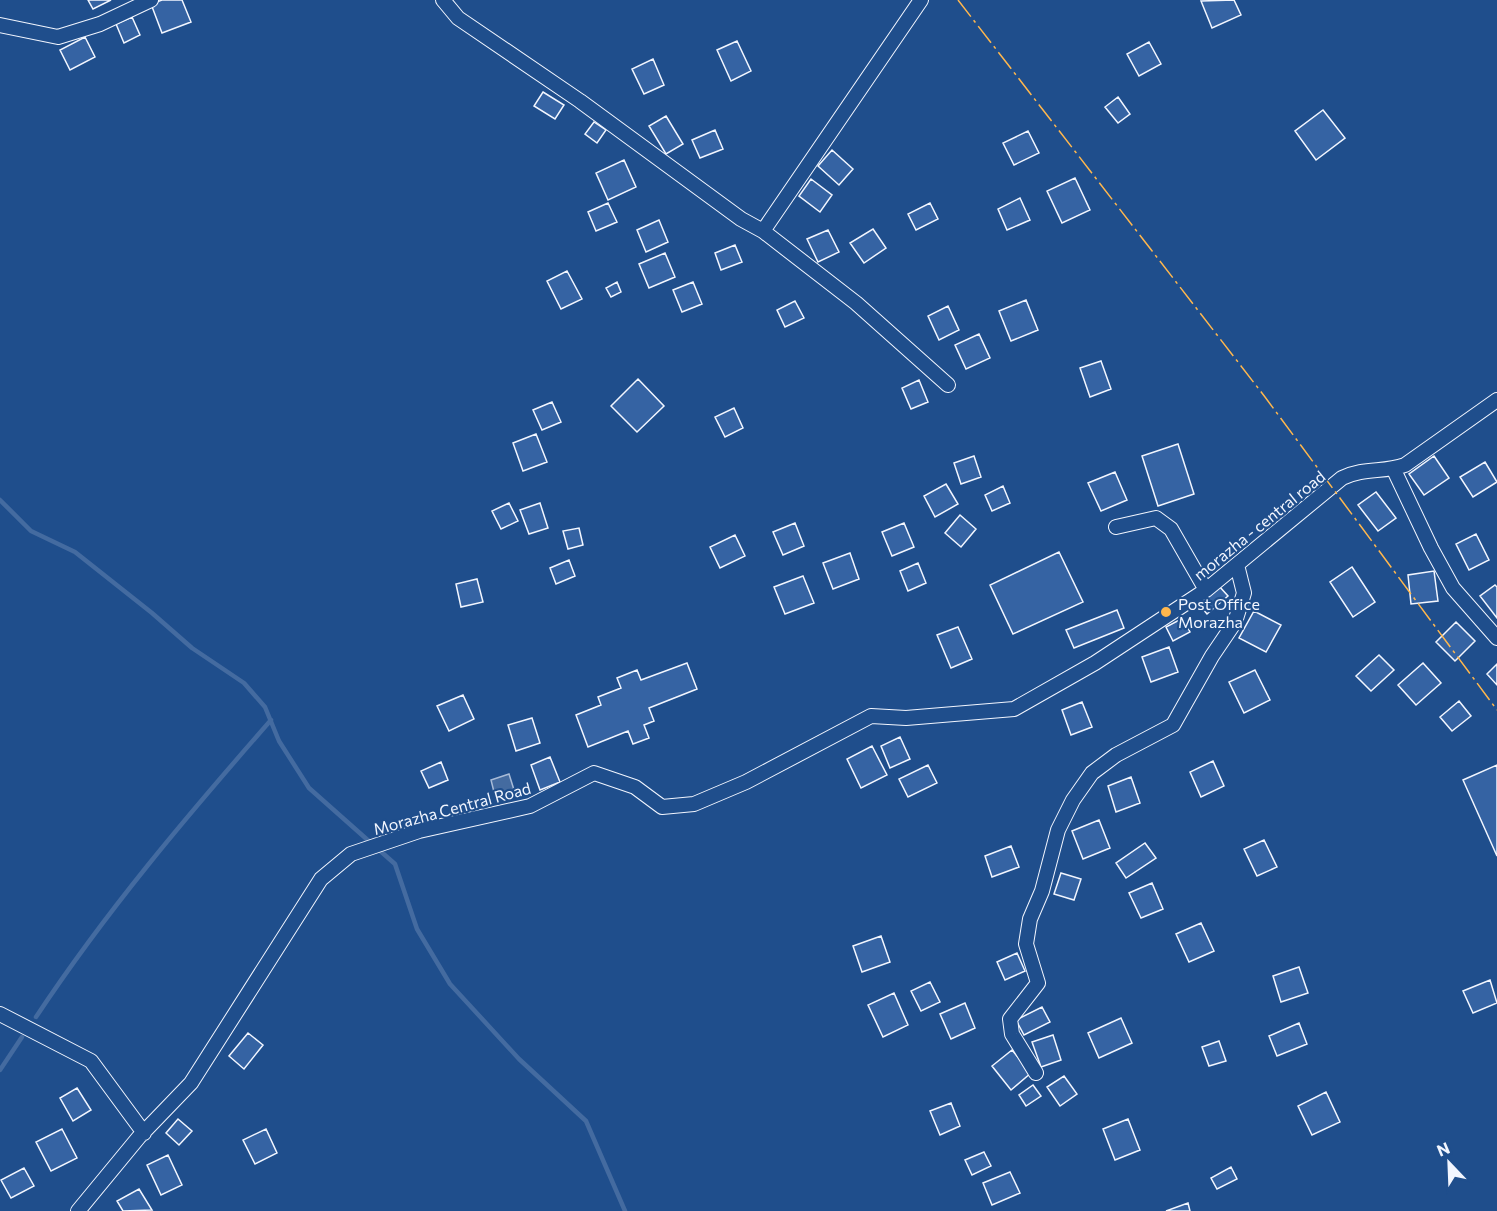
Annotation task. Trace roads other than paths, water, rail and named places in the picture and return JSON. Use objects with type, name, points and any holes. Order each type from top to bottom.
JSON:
[{"type":"street","points":[[0,25],[58,37],[100,24],[151,0]]},
{"type":"street","points":[[443,0],[458,18],[579,101],[741,219],[763,231],[856,303],[948,384]]},
{"type":"street","points":[[763,231],[921,0]]},
{"type":"street","points":[[1497,400],[1405,465],[1394,470],[1453,588],[1497,638]]},
{"type":"street","name":"morazha - central road","points":[[906,718],[1014,709],[1095,663],[1206,590],[1342,478],[1368,469],[1394,470]]},
{"type":"street","points":[[1116,526],[1156,518],[1171,529],[1206,590]]},
{"type":"street","points":[[1036,1073],[1012,1034],[1010,1019],[1038,982],[1026,944],[1030,919],[1042,891],[1058,830],[1073,800],[1092,773],[1116,755],[1173,725],[1212,656],[1235,622],[1244,593],[1236,565]]},
{"type":"street","name":"Morazha Central Road","points":[[78,1211],[144,1132],[191,1083],[321,879],[351,854],[419,831],[530,807],[594,773],[635,787],[662,807],[694,804],[746,782],[871,716],[906,718]]},
{"type":"street","points":[[0,1014],[43,1034],[91,1061],[144,1132]]},
{"type":"water","points":[[509,774],[515,793],[495,796],[491,780]]},
{"type":"waterway","points":[[0,500],[31,531],[75,552],[192,648],[244,683],[265,707],[279,741],[309,788],[371,843]]},
{"type":"waterway","points":[[36,1017],[63,977],[148,865],[271,720]]},
{"type":"waterway","points":[[378,849],[395,864],[417,929],[450,984],[519,1059],[586,1121],[625,1211]]},
{"type":"waterway","points":[[0,1070],[22,1037]]},
{"type":"place","name":"Post Office Morazha","points":[[1166,612]]}]
